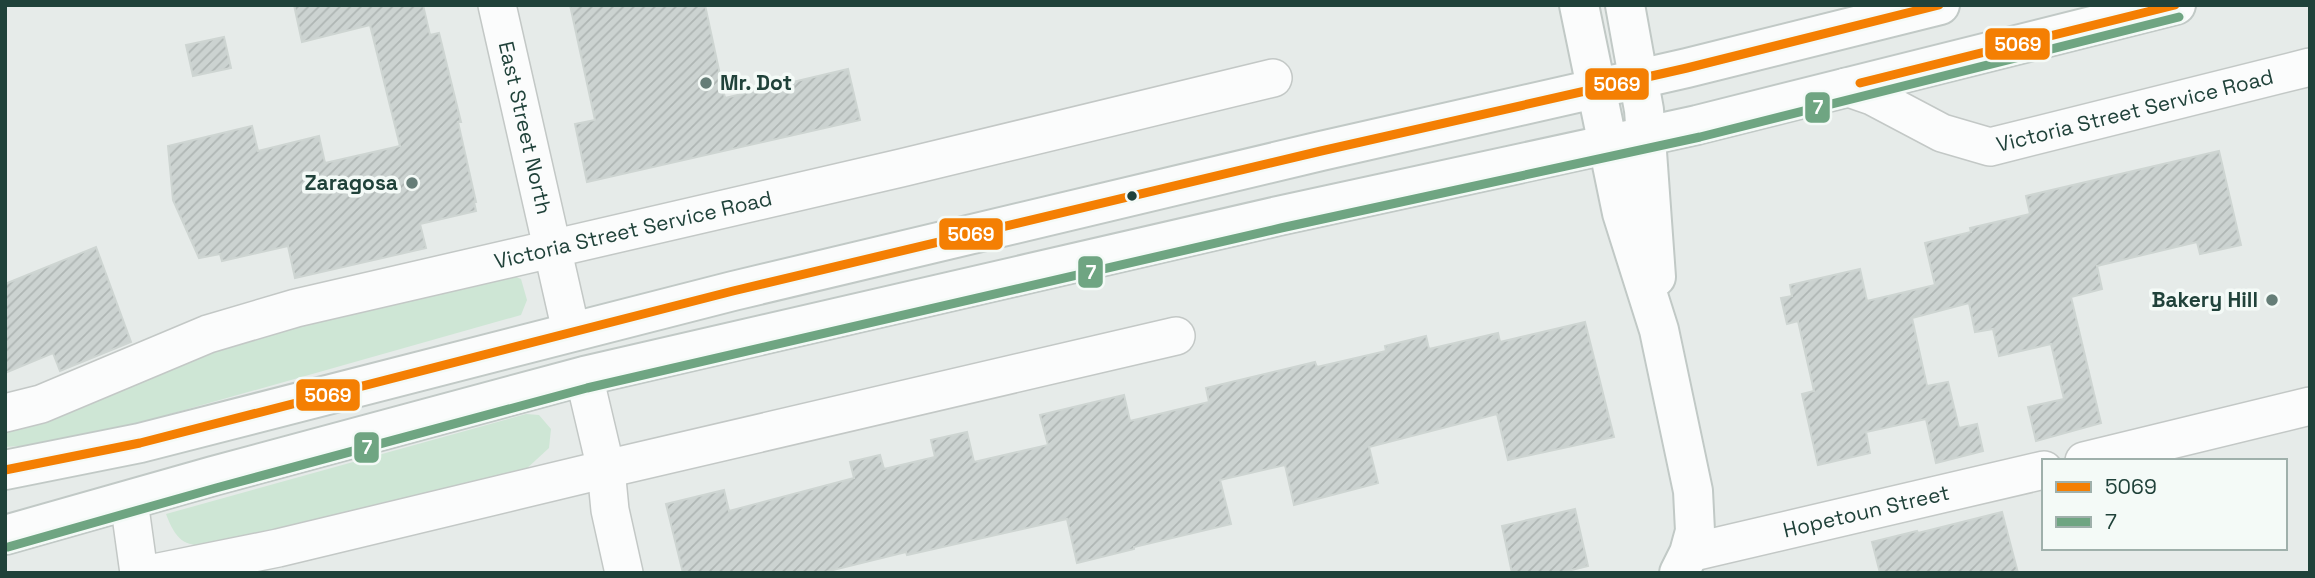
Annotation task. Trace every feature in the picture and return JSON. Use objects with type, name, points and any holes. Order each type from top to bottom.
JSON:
[{"type":"street","name":"East Street North","points":[[497,5],[571,331]]},
{"type":"street","points":[[1579,5],[1622,213],[1659,330],[1693,491],[1696,521],[1684,563]]},
{"type":"street","points":[[1625,5],[1640,79],[1647,136],[1659,330]]},
{"type":"street","points":[[5,470],[140,443],[571,331],[1294,157],[1640,79],[1867,16],[1940,5]]},
{"type":"street","points":[[5,535],[584,376],[1278,216],[1647,136],[2176,5]]},
{"type":"street","name":"Victoria Street Service Road","points":[[1846,87],[1872,96],[1942,133],[1990,147],[2310,67]]},
{"type":"street","name":"Victoria Street Service Road","points":[[5,413],[41,404],[208,334],[296,308],[1273,78]]},
{"type":"street","points":[[154,573],[278,548],[1176,336]]},
{"type":"street","points":[[584,376],[606,469],[610,510],[624,573]]},
{"type":"street","points":[[2092,459],[2310,406]]},
{"type":"street","name":"Hopetoun Street","points":[[1684,563],[2042,471]]},
{"type":"street","points":[[129,501],[139,573]]},
{"type":"green space","points":[[514,276],[521,279],[527,300],[521,315],[135,424],[33,445],[5,447],[5,431],[55,418],[218,351],[286,330]]},
{"type":"green space","points":[[526,414],[539,415],[551,429],[549,448],[524,471],[220,545],[200,546],[186,542],[175,533],[166,514]]},
{"type":"building","points":[[294,5],[423,5],[430,35],[439,33],[461,122],[458,122],[476,211],[420,224],[426,248],[295,278],[288,246],[222,261],[220,254],[199,258],[173,200],[168,146],[252,126],[258,151],[319,136],[325,163],[400,146],[370,25],[302,42]]},
{"type":"building","points":[[570,5],[705,5],[725,98],[848,69],[860,120],[587,182],[575,124],[595,120]]},
{"type":"building","points":[[224,37],[231,68],[193,76],[186,45]]},
{"type":"building","points":[[2219,151],[2241,245],[2200,254],[2197,242],[2097,266],[2102,289],[2071,297],[2101,423],[2036,441],[2028,407],[2064,399],[2051,344],[1999,356],[1993,329],[1975,332],[1969,303],[1912,318],[1927,386],[1948,382],[1959,428],[1977,424],[1983,451],[1936,463],[1926,419],[1866,432],[1870,453],[1818,465],[1802,394],[1814,391],[1798,321],[1787,324],[1781,298],[1792,296],[1790,285],[1860,269],[1867,301],[1935,285],[1925,243],[1971,232],[1970,228],[2030,214],[2026,196]]},
{"type":"building","points":[[96,247],[131,342],[60,371],[53,353],[5,373],[5,284]]},
{"type":"building","points":[[1585,322],[1614,437],[1508,460],[1497,414],[1369,447],[1378,483],[1294,505],[1285,465],[1220,480],[1231,524],[1077,563],[1067,519],[907,555],[906,552],[821,573],[683,573],[666,504],[724,490],[729,511],[854,478],[850,462],[880,455],[884,469],[935,457],[931,440],[967,432],[974,462],[1048,445],[1040,415],[1124,395],[1130,421],[1209,402],[1206,388],[1315,362],[1317,367],[1386,351],[1385,346],[1426,336],[1429,349],[1498,333],[1500,342]]},
{"type":"building","points":[[1575,509],[1588,566],[1559,573],[1512,573],[1502,526]]},
{"type":"building","points":[[2002,512],[2018,573],[1880,573],[1872,542]]},
{"type":"transit line","name":"5069","points":[[5,470],[140,443],[733,291],[1321,151],[1687,68],[1939,5]]},
{"type":"transit line","name":"5069","points":[[1860,83],[2175,5]]},
{"type":"transit line","name":"7","points":[[8,547],[587,388],[1281,228],[1700,137],[2179,17]]},
{"type":"place","name":"Mr. Dot","points":[[706,83]]},
{"type":"place","name":"Zaragosa","points":[[412,183]]},
{"type":"place","name":"Bakery Hill","points":[[2272,300]]}]
